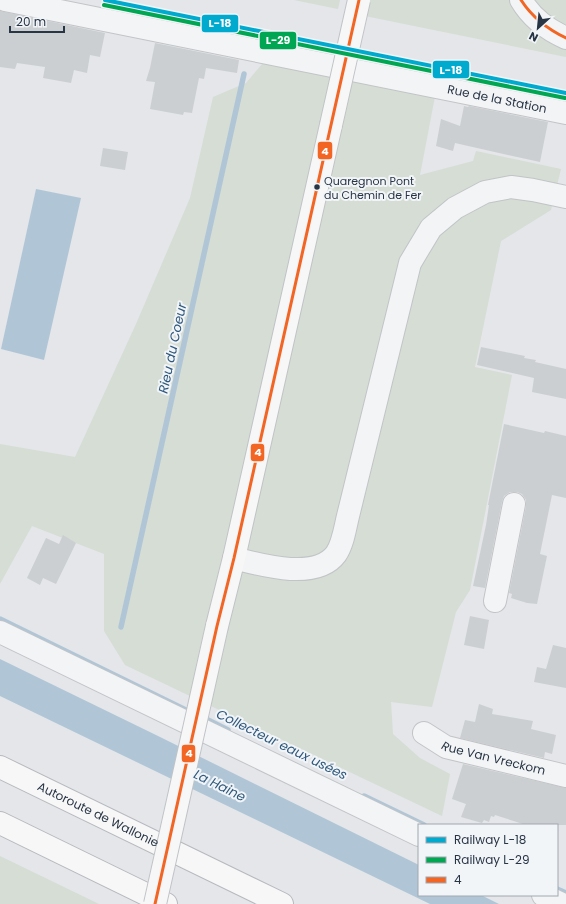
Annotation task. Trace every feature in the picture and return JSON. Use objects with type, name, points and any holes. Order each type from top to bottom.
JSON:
[{"type":"main road","points":[[154,904],[217,626],[234,558],[359,0]]},
{"type":"main road","name":"Autoroute de Wallonie","points":[[0,767],[282,904]]},
{"type":"main road","points":[[0,823],[166,904]]},
{"type":"street","name":"Rue de la Station","points":[[5,0],[566,113]]},
{"type":"street","points":[[521,0],[533,16],[557,34],[566,38]]},
{"type":"street","points":[[234,558],[282,569],[300,569],[315,568],[328,562],[336,554],[348,516],[410,263],[431,228],[455,208],[485,192],[511,187],[566,197]]},
{"type":"street","points":[[495,601],[514,504]]},
{"type":"street","points":[[0,632],[418,835]]},
{"type":"street","name":"Rue Van Vreckom","points":[[424,733],[446,747],[566,776]]},
{"type":"street","points":[[545,896],[562,904]]},
{"type":"shaded area","points":[[294,0],[340,0],[338,9]]},
{"type":"shaded area","points":[[369,0],[566,0],[566,57],[365,16]]},
{"type":"shaded area","points":[[268,57],[436,91],[420,175],[473,161],[476,151],[561,169],[551,210],[501,241],[475,367],[512,375],[470,590],[456,612],[432,707],[391,702],[393,734],[420,758],[450,774],[442,816],[125,665],[104,631],[104,554],[32,526],[0,584],[0,444],[75,457],[136,324],[190,198],[213,97],[246,83]]},
{"type":"shaded area","points":[[0,856],[99,904],[0,904]]},
{"type":"water","points":[[36,189],[81,198],[44,360],[1,349]]},
{"type":"water","name":"La Haine","points":[[0,659],[418,865],[418,896],[483,896],[499,904],[430,904],[0,696]]},
{"type":"building","points":[[0,11],[105,33],[100,57],[90,55],[87,73],[74,70],[71,83],[43,78],[45,67],[17,63],[15,69],[0,67]]},
{"type":"building","points":[[155,43],[239,60],[237,73],[206,68],[204,79],[199,78],[192,113],[184,112],[183,115],[150,109],[155,82],[146,81]]},
{"type":"building","points":[[464,106],[548,122],[540,162],[455,143],[453,151],[436,146],[441,119],[460,126]]},
{"type":"building","points":[[103,148],[128,152],[125,170],[100,166]]},
{"type":"building","points":[[481,347],[525,356],[524,358],[536,360],[535,362],[566,369],[566,399],[532,392],[534,378],[477,365]]},
{"type":"building","points":[[504,424],[544,433],[545,431],[566,436],[566,498],[552,495],[540,554],[547,556],[537,604],[527,603],[511,598],[512,594],[509,593],[526,506],[526,500],[522,494],[517,492],[510,492],[504,496],[502,502],[485,588],[473,586],[486,525],[488,505]]},
{"type":"building","points":[[63,535],[76,543],[56,584],[43,578],[40,585],[27,578],[46,538],[59,544]]},
{"type":"building","points":[[470,616],[489,620],[484,649],[464,645]]},
{"type":"building","points":[[553,645],[566,648],[566,688],[534,682],[537,667],[546,669]]},
{"type":"building","points":[[479,704],[493,709],[492,714],[533,721],[531,729],[556,735],[552,754],[545,752],[544,758],[460,738],[465,720],[475,722]]},
{"type":"building","points":[[463,764],[566,788],[566,825],[523,824],[495,815],[494,817],[491,816],[489,822],[484,820],[482,823],[461,817],[466,804],[452,799]]},
{"type":"waterway","name":"Rieu du Coeur","points":[[121,627],[244,74]]},
{"type":"waterway","name":"Collecteur eaux usées","points":[[0,619],[194,714]]},
{"type":"waterway","name":"Collecteur eaux usées","points":[[202,717],[228,730]]},
{"type":"waterway","name":"Collecteur eaux usées","points":[[364,796],[422,824]]},
{"type":"waterway","name":"Collecteur eaux usées","points":[[558,889],[566,893]]},
{"type":"rail line","name":"L-18","points":[[105,0],[566,93]]},
{"type":"rail line","name":"L-29","points":[[104,5],[565,98]]},
{"type":"transit line","name":"4","points":[[155,904],[359,0]]},
{"type":"transit line","name":"4","points":[[521,0],[540,22],[552,31],[566,38]]},
{"type":"place","name":"Quaregnon Pont du Chemin de Fer","points":[[317,187]]}]
